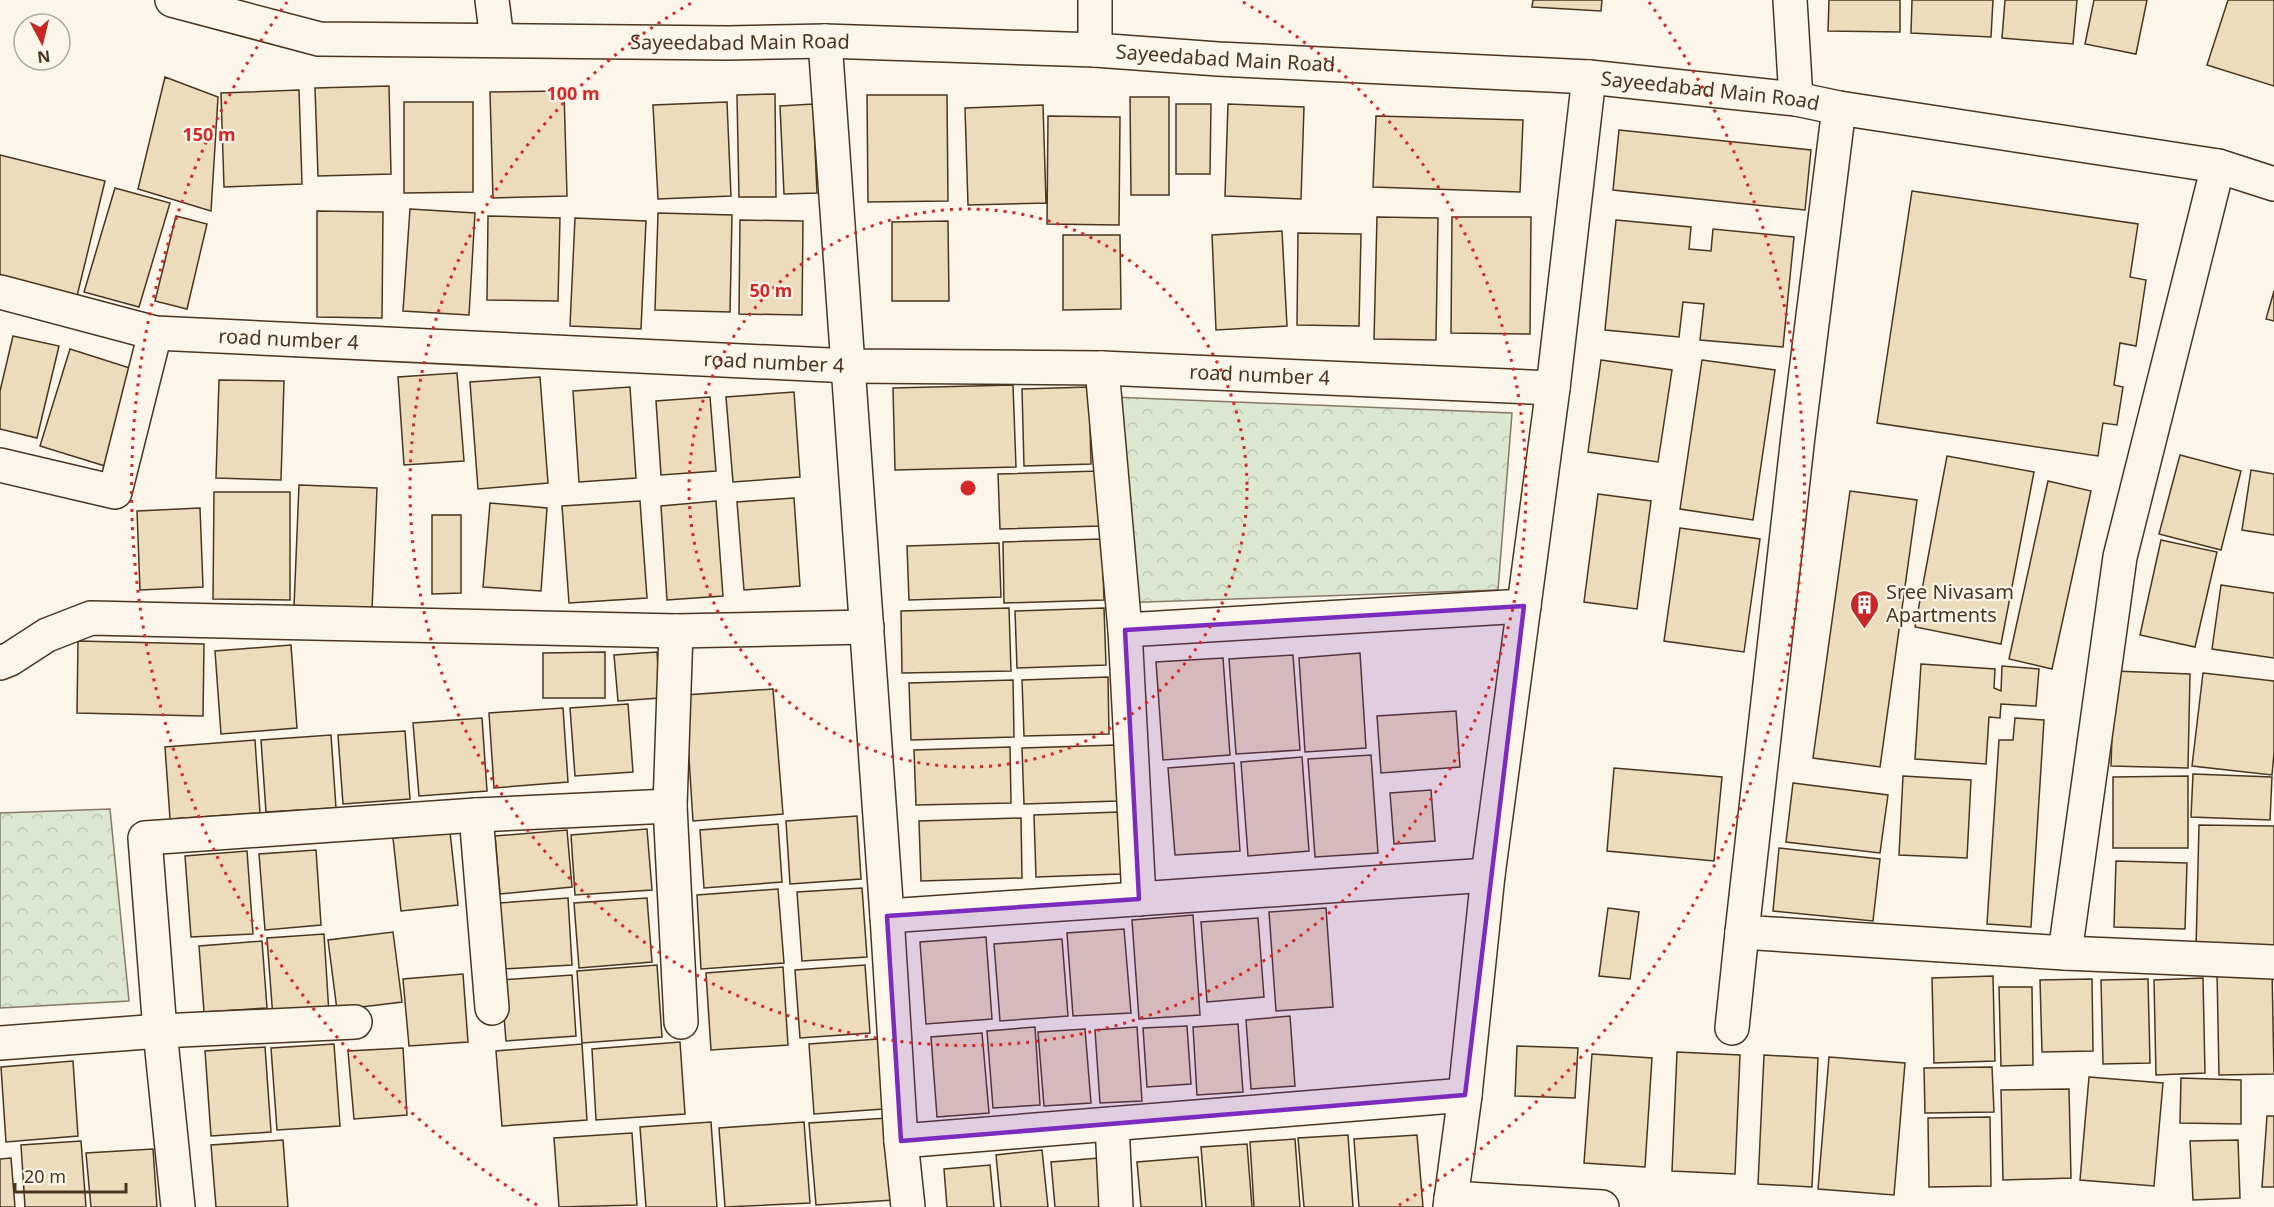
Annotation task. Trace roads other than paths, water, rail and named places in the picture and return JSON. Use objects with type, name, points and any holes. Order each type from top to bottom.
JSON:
[{"type":"street","name":"Sayeedabad Main Road","points":[[172,0],[319,39],[716,43],[825,41],[1095,50],[1218,59],[1589,77],[1797,99],[1839,108],[2218,166],[2274,184]]},
{"type":"street","points":[[492,0],[497,40]]},
{"type":"street","points":[[1095,0],[1095,50]]},
{"type":"street","points":[[1790,0],[1797,99]]},
{"type":"street","points":[[825,41],[850,366],[901,1141],[908,1207]]},
{"type":"street","points":[[1589,77],[1553,388],[1488,875],[1465,1095],[1451,1202],[1602,1207]]},
{"type":"street","points":[[1732,1028],[1799,425],[1839,108]]},
{"type":"street","points":[[2065,953],[2120,557],[2218,166]]},
{"type":"street","name":"road number 4","points":[[0,292],[156,333],[850,366],[1102,368],[1553,388]]},
{"type":"street","points":[[0,465],[115,492],[156,333]]},
{"type":"street","points":[[1102,368],[1125,630],[1139,899]]},
{"type":"street","points":[[1125,630],[1524,606]]},
{"type":"street","points":[[0,663],[47,635],[91,618],[676,631],[867,627]]},
{"type":"street","points":[[676,631],[669,806],[681,1022]]},
{"type":"street","points":[[178,1207],[160,1031],[145,838],[476,815],[669,806]]},
{"type":"street","points":[[476,815],[492,1008]]},
{"type":"street","points":[[887,916],[1488,875]]},
{"type":"street","points":[[1742,932],[2065,953],[2274,962]]},
{"type":"street","points":[[0,1043],[160,1031],[355,1022]]},
{"type":"street","points":[[901,1141],[1465,1095]]},
{"type":"street","points":[[1112,1124],[1116,1207]]},
{"type":"place","name":"Sree Nivasam Apartments","points":[[1865,630]]}]
